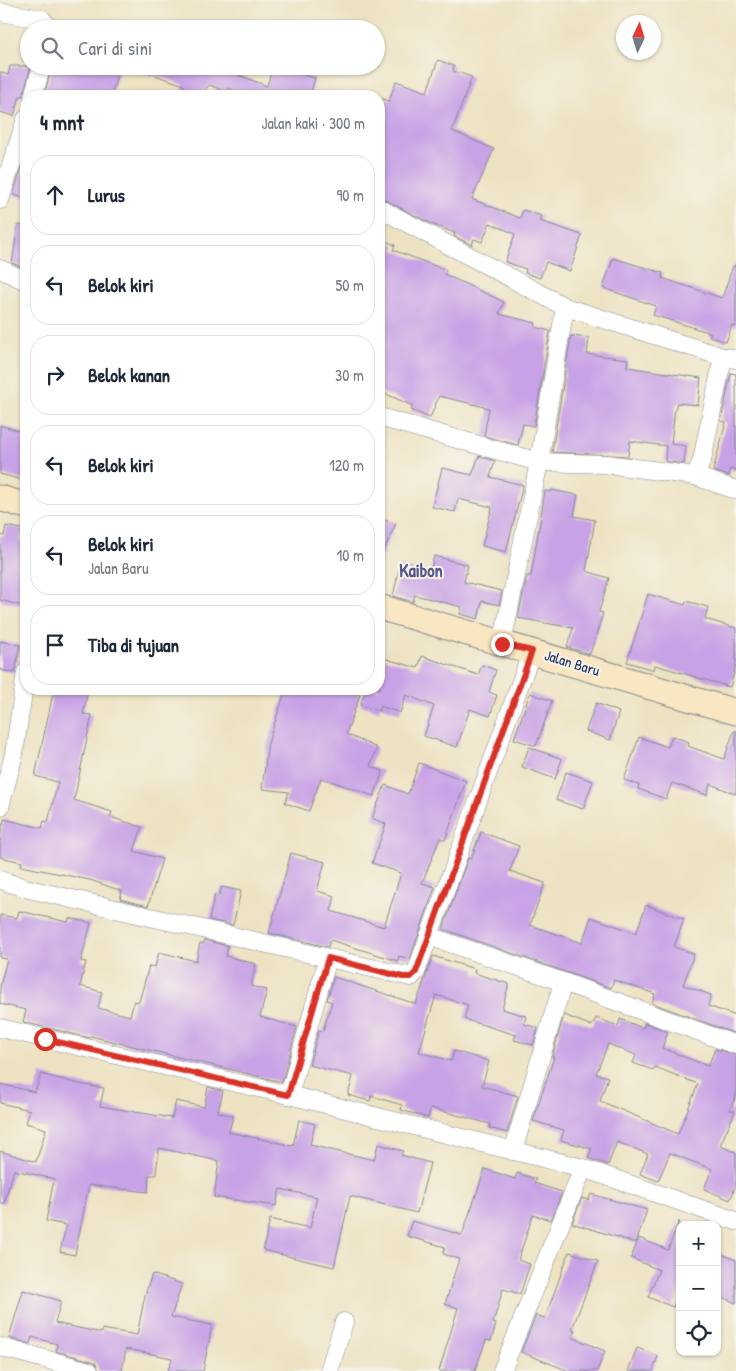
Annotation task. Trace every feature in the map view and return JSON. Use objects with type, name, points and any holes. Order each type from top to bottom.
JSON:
[{"type":"street","points":[[0,12],[43,20]]},
{"type":"street","points":[[35,90],[39,75]]},
{"type":"street","points":[[1,198],[20,144]]},
{"type":"street","points":[[385,211],[565,307],[729,358],[702,460],[695,476]]},
{"type":"street","points":[[0,269],[20,278]]},
{"type":"street","points":[[502,644],[539,462],[565,307]]},
{"type":"street","points":[[385,419],[539,462],[607,464],[695,476],[736,490]]},
{"type":"street","points":[[0,498],[20,504]]},
{"type":"street","name":"Jalan Baru","points":[[385,609],[736,712]]},
{"type":"street","points":[[0,880],[28,889],[411,977],[416,972],[532,651]]},
{"type":"street","points":[[0,807],[14,754],[23,695]]},
{"type":"street","points":[[429,936],[736,1045]]},
{"type":"street","points":[[288,1095],[328,958]]},
{"type":"street","points":[[513,1151],[563,982]]},
{"type":"street","points":[[0,1028],[288,1095],[583,1168],[736,1220]]},
{"type":"street","points":[[502,1371],[583,1168]]},
{"type":"street","points":[[329,1371],[344,1322]]},
{"type":"street","points":[[0,1347],[89,1371]]},
{"type":"building","points":[[438,60],[454,66],[453,71],[472,77],[452,131],[494,149],[472,199],[520,218],[523,210],[542,216],[540,221],[582,235],[570,271],[546,262],[540,278],[525,273],[526,269],[505,262],[515,234],[490,223],[482,242],[474,239],[472,245],[454,236],[455,233],[434,225],[385,200],[385,100],[389,101],[396,81],[427,92]]},
{"type":"building","points":[[10,66],[20,66],[20,75],[29,75],[25,90],[20,90],[14,116],[0,112],[0,72],[8,75]]},
{"type":"building","points":[[50,75],[117,75],[113,90],[46,90]]},
{"type":"building","points":[[155,75],[239,75],[267,86],[270,75],[303,75],[315,78],[312,90],[233,90],[228,88],[228,90],[222,90],[209,85],[205,90],[182,90],[184,85]]},
{"type":"building","points":[[20,172],[20,197],[13,195]]},
{"type":"building","points":[[18,225],[20,225],[20,266],[12,263]]},
{"type":"building","points":[[385,241],[395,245],[393,250],[446,270],[444,274],[504,302],[499,314],[536,323],[535,327],[550,331],[534,426],[523,424],[518,445],[484,436],[489,408],[439,396],[430,418],[411,410],[413,406],[385,394]]},
{"type":"building","points":[[613,258],[663,273],[662,278],[722,298],[733,266],[736,266],[736,327],[732,325],[726,342],[709,336],[711,333],[653,315],[656,306],[603,288]]},
{"type":"building","points":[[571,336],[589,338],[587,354],[628,359],[627,367],[701,378],[698,405],[677,403],[675,409],[671,444],[686,446],[684,464],[665,461],[666,446],[630,441],[628,456],[552,452]]},
{"type":"building","points":[[731,373],[736,374],[736,471],[730,469],[729,476],[713,471],[726,422],[721,421]]},
{"type":"building","points":[[0,425],[20,431],[20,479],[0,474]]},
{"type":"building","points":[[479,456],[495,461],[490,477],[523,485],[506,552],[482,546],[492,507],[458,499],[455,512],[432,507],[442,468],[472,475]]},
{"type":"building","points":[[551,490],[578,495],[574,516],[595,520],[586,571],[609,578],[599,612],[603,613],[590,654],[567,647],[573,628],[518,618],[527,576],[531,576],[545,491],[551,492]]},
{"type":"building","points":[[385,520],[396,523],[385,548]]},
{"type":"building","points":[[6,526],[20,529],[20,605],[0,600],[0,535],[4,536]]},
{"type":"building","points":[[434,556],[468,565],[464,582],[502,591],[499,605],[482,601],[478,619],[460,614],[462,607],[415,595],[413,602],[393,596],[400,566],[430,573]]},
{"type":"building","points":[[648,594],[685,605],[686,601],[708,607],[705,619],[736,628],[736,666],[730,687],[655,665],[654,670],[627,662]]},
{"type":"building","points":[[0,641],[20,645],[15,673],[0,670]]},
{"type":"building","points":[[422,656],[478,675],[482,665],[496,670],[489,692],[497,695],[490,716],[470,709],[457,747],[424,736],[434,706],[406,695],[400,713],[380,706],[379,711],[360,705],[364,695],[385,695],[385,659],[418,668]]},
{"type":"building","points":[[530,693],[552,701],[536,746],[514,739]]},
{"type":"building","points":[[53,695],[87,695],[83,714],[92,715],[74,800],[112,812],[110,817],[142,827],[134,851],[162,859],[148,906],[120,899],[122,891],[90,880],[21,866],[22,862],[0,857],[0,837],[4,819],[42,828],[44,821],[48,822],[58,782],[35,776]]},
{"type":"building","points":[[284,695],[360,695],[346,734],[377,748],[370,766],[383,771],[374,796],[321,778],[309,811],[285,803],[289,792],[262,789],[268,743]]},
{"type":"building","points":[[596,703],[619,712],[610,740],[586,731]]},
{"type":"building","points":[[734,731],[736,731],[736,794],[710,784],[707,795],[672,783],[666,799],[638,789],[639,785],[624,780],[639,737],[668,747],[672,736],[689,742],[688,746],[724,759]]},
{"type":"building","points":[[529,747],[562,759],[555,779],[522,767]]},
{"type":"building","points":[[419,763],[466,781],[445,840],[440,838],[422,883],[435,887],[410,959],[399,956],[398,961],[330,940],[328,947],[269,933],[291,853],[325,862],[317,891],[335,896],[331,911],[384,927],[401,873],[372,863],[386,824],[372,818],[385,785],[408,794]]},
{"type":"building","points":[[566,772],[593,781],[583,809],[556,800]]},
{"type":"building","points":[[481,832],[519,846],[510,871],[545,883],[530,925],[582,943],[591,917],[636,933],[646,905],[684,919],[674,947],[694,954],[683,985],[711,995],[708,1006],[736,1016],[736,1034],[652,1003],[655,994],[614,980],[611,988],[443,929],[468,858],[471,859]]},
{"type":"building","points":[[222,887],[241,891],[233,925],[209,920],[215,894],[219,895]]},
{"type":"building","points":[[19,911],[68,922],[69,918],[91,923],[81,961],[86,962],[80,986],[102,992],[98,1008],[130,1016],[134,1001],[139,1002],[149,966],[155,967],[159,952],[196,961],[200,943],[203,944],[204,940],[228,946],[226,956],[256,964],[251,986],[267,990],[260,1017],[297,1027],[282,1082],[23,1022],[26,1010],[0,1004],[0,986],[7,959],[0,958],[0,915],[17,918]]},
{"type":"building","points":[[433,956],[475,969],[474,973],[509,984],[502,1009],[526,1016],[524,1024],[538,1028],[533,1045],[514,1040],[516,1035],[464,1019],[468,1005],[436,995],[419,1052],[451,1061],[454,1051],[489,1061],[482,1086],[518,1096],[507,1133],[489,1128],[490,1124],[431,1108],[428,1118],[401,1110],[402,1105],[371,1096],[370,1101],[348,1095],[353,1076],[309,1065],[319,1030],[323,1031],[332,1002],[327,1000],[334,977],[416,1004]]},
{"type":"building","points":[[564,1015],[592,1026],[596,1018],[618,1026],[620,1019],[643,1028],[645,1023],[668,1032],[662,1048],[708,1066],[715,1049],[736,1055],[736,1096],[730,1110],[735,1111],[720,1146],[736,1152],[736,1185],[730,1200],[704,1189],[712,1169],[670,1153],[658,1181],[640,1174],[648,1154],[617,1142],[608,1165],[588,1158],[592,1149],[561,1140],[564,1130],[533,1121],[554,1057],[552,1057]],"holes":[[[608,1044],[636,1055],[633,1063],[653,1070],[655,1067],[698,1084],[678,1134],[600,1101],[608,1077],[596,1074]]]},
{"type":"building","points":[[41,1074],[79,1084],[104,1088],[100,1106],[172,1118],[176,1101],[204,1107],[208,1087],[223,1091],[218,1112],[233,1116],[229,1132],[293,1146],[299,1120],[315,1124],[310,1145],[374,1160],[378,1144],[403,1151],[401,1155],[430,1163],[417,1213],[350,1196],[334,1267],[263,1250],[270,1219],[310,1228],[317,1197],[280,1189],[276,1206],[214,1197],[219,1161],[159,1148],[156,1175],[149,1175],[148,1192],[89,1185],[75,1255],[60,1252],[66,1225],[46,1221],[54,1179],[14,1170],[4,1203],[0,1203],[0,1151],[36,1162],[46,1129],[26,1123],[30,1110],[0,1103],[0,1084],[35,1092]]},
{"type":"building","points":[[485,1169],[515,1179],[517,1173],[536,1179],[534,1183],[562,1192],[551,1220],[533,1215],[518,1260],[530,1264],[520,1294],[503,1289],[493,1323],[496,1324],[491,1341],[486,1340],[475,1371],[439,1371],[458,1308],[445,1304],[459,1259],[443,1254],[445,1247],[407,1236],[412,1221],[462,1235]]},
{"type":"building","points":[[591,1194],[647,1210],[636,1243],[572,1223],[582,1198],[589,1200]]},
{"type":"building","points":[[676,1229],[676,1300],[673,1307],[648,1297],[659,1270],[631,1258],[639,1238],[668,1250]]},
{"type":"building","points":[[569,1252],[598,1261],[572,1329],[575,1330],[572,1337],[605,1351],[597,1371],[569,1371],[521,1352],[536,1315],[545,1318]]},
{"type":"building","points":[[721,1254],[736,1260],[736,1303],[721,1297]]},
{"type":"building","points":[[152,1274],[182,1284],[171,1317],[212,1325],[203,1371],[168,1371],[172,1358],[126,1349],[122,1371],[99,1371],[96,1363],[92,1361],[56,1351],[57,1344],[32,1337],[30,1344],[9,1338],[23,1290],[61,1301],[55,1323],[102,1333],[102,1329],[137,1335],[145,1295]]},
{"type":"building","points":[[637,1348],[658,1356],[653,1371],[628,1371]]},
{"type":"district","name":"Kaibon","points":[[421,571]]},
{"type":"route","points":[[45,1039],[288,1095],[328,958],[403,977],[411,977],[416,972],[532,651],[502,644]]}]
